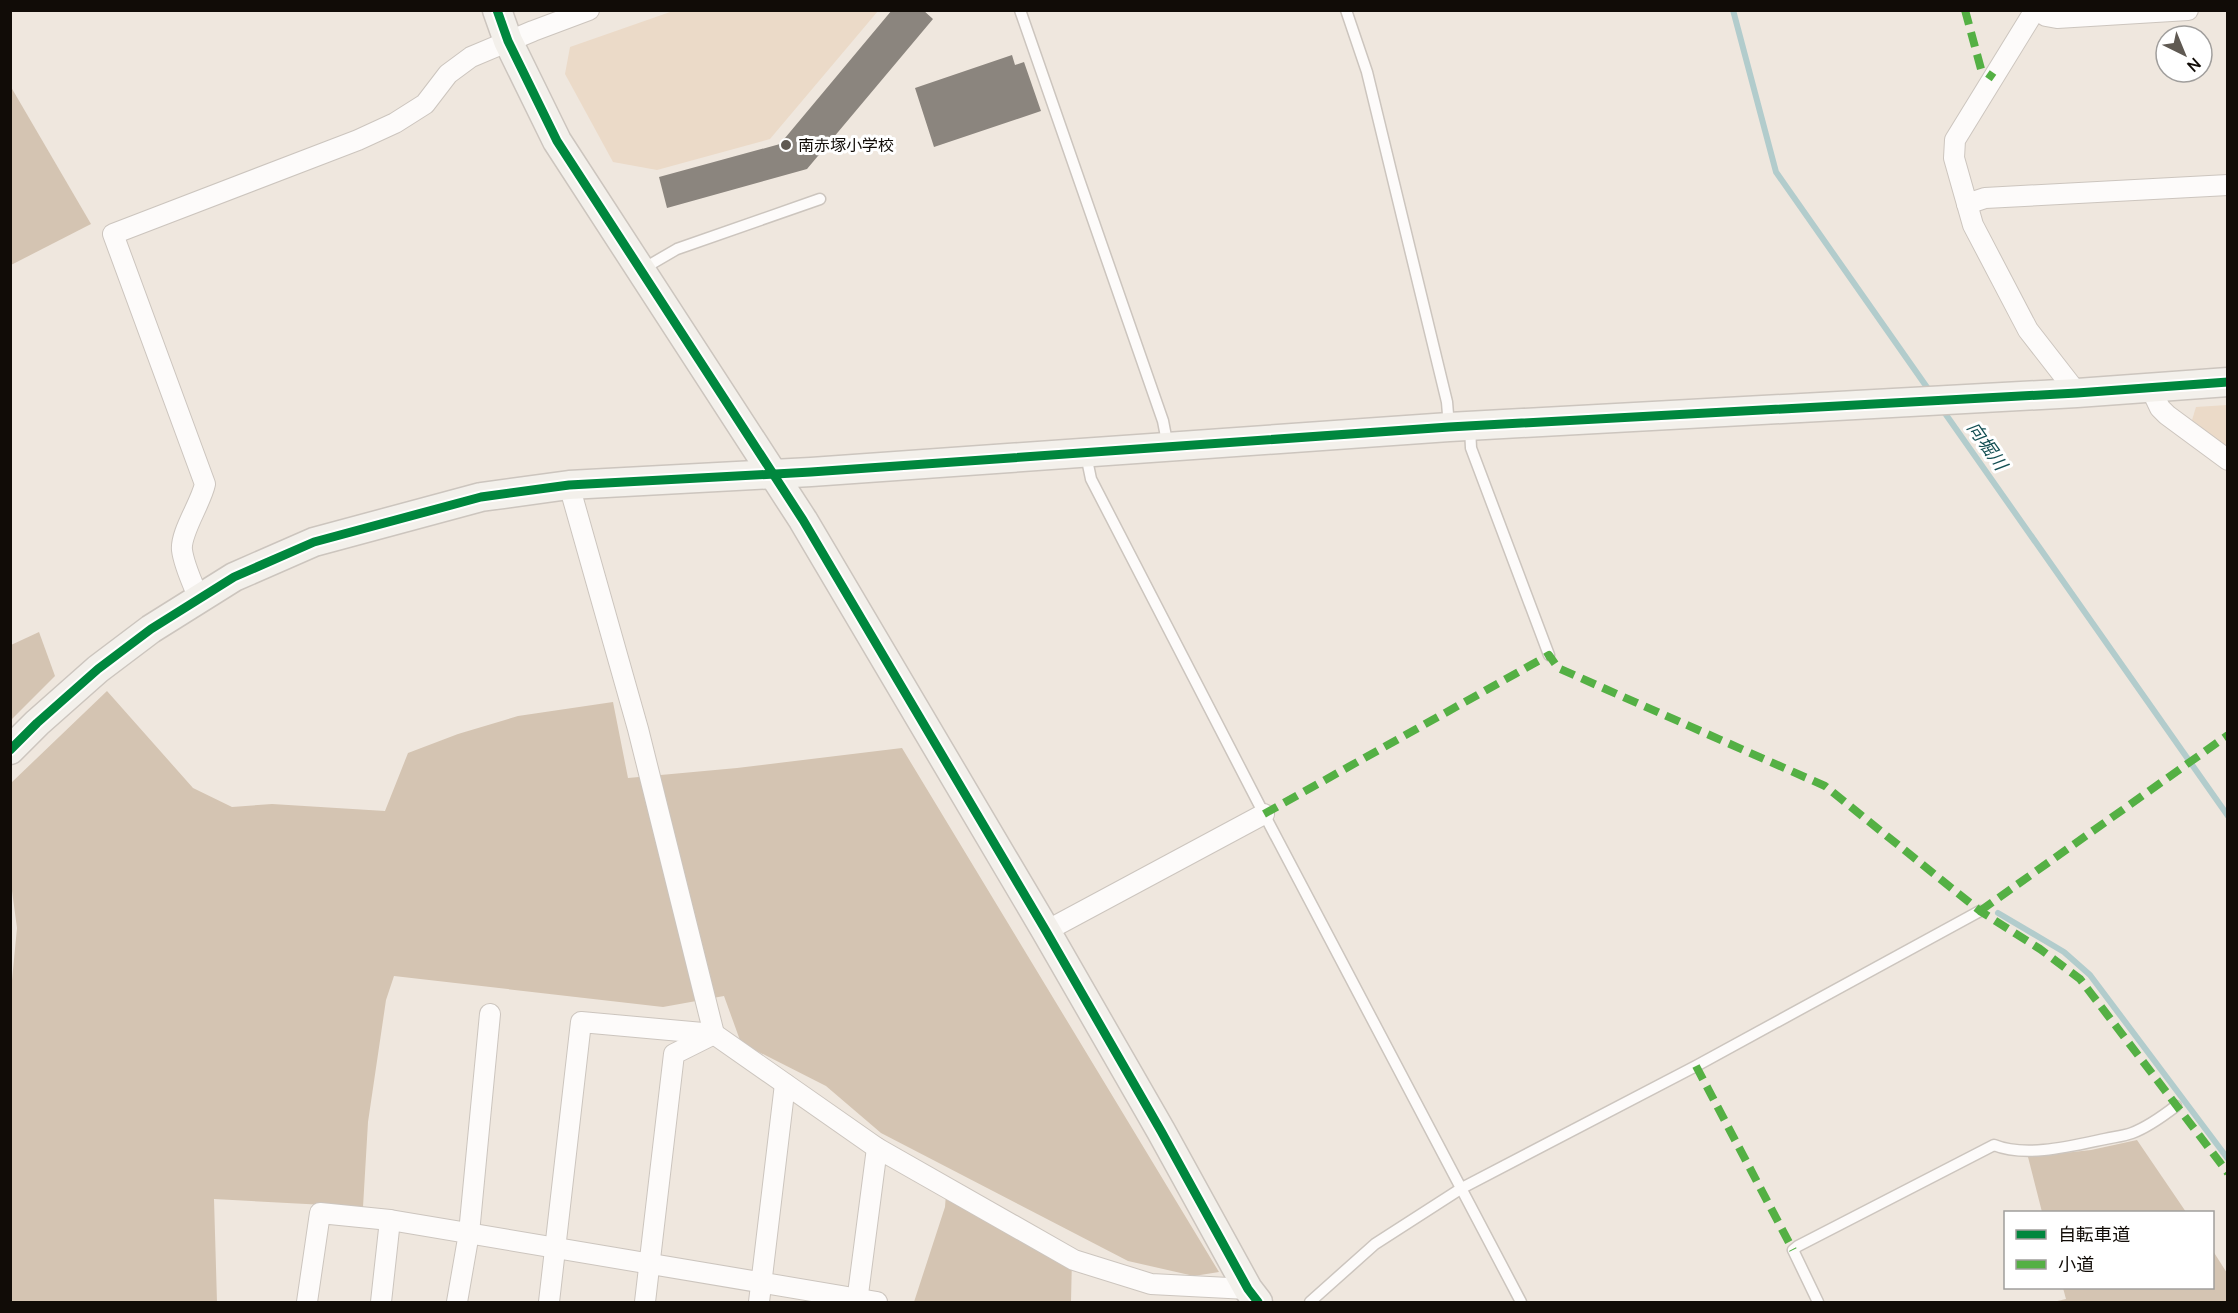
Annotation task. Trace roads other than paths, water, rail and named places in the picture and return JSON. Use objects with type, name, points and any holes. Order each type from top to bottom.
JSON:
[{"type":"street","points":[[497,10],[508,41],[557,141],[803,520],[1046,931],[1253,1296]]},
{"type":"street","points":[[199,599],[182,549],[190,520],[202,499],[205,484],[113,234],[358,140],[395,123],[425,104],[448,74],[471,57],[589,10]]},
{"type":"street","points":[[2077,393],[2028,330],[1973,225],[1954,158],[1955,140],[2036,10],[2046,16],[2057,18],[2188,10]]},
{"type":"street","points":[[1967,204],[1985,198],[2228,185]]},
{"type":"street","points":[[10,750],[98,669],[151,629],[234,577],[314,542],[481,497],[569,485],[773,474],[1460,427],[2077,393],[2228,382]]},
{"type":"street","points":[[2150,387],[2160,408],[2167,415],[2228,460]]},
{"type":"street","points":[[569,485],[638,729],[714,1034]]},
{"type":"street","points":[[1046,931],[1264,814]]},
{"type":"street","points":[[457,1302],[469,1233],[490,1014]]},
{"type":"street","points":[[549,1302],[581,1022],[714,1034],[877,1148],[1074,1260],[1152,1284],[1253,1296]]},
{"type":"street","points":[[645,1302],[674,1054],[714,1034]]},
{"type":"street","points":[[760,1293],[785,1084]]},
{"type":"street","points":[[857,1301],[877,1148]]},
{"type":"street","points":[[308,1302],[320,1214],[390,1220],[650,1264],[760,1293],[877,1302]]},
{"type":"street","points":[[381,1302],[390,1220]]},
{"type":"lane","points":[[1020,10],[1163,421],[1168,447]]},
{"type":"lane","points":[[1346,10],[1367,72],[1447,402],[1471,448],[1549,655]]},
{"type":"lane","points":[[640,270],[677,249],[820,199]]},
{"type":"lane","points":[[1085,452],[1091,479],[1521,1302]]},
{"type":"lane","points":[[1310,1302],[1375,1244],[1462,1188],[1696,1066],[1980,911]]},
{"type":"lane","points":[[1818,1302],[1793,1250],[1798,1246],[1994,1145],[2004,1149],[2041,1150],[2072,1146],[2132,1133],[2164,1116],[2176,1106]]},
{"type":"waterway","name":"向堀川","points":[[1733,10],[1776,172],[1931,393]]},
{"type":"waterway","name":"向堀川","points":[[1942,409],[2228,816]]},
{"type":"waterway","points":[[1998,913],[2064,952],[2090,975],[2228,1159]]},
{"type":"place","name":"南赤塚小学校","points":[[786,145]]}]
